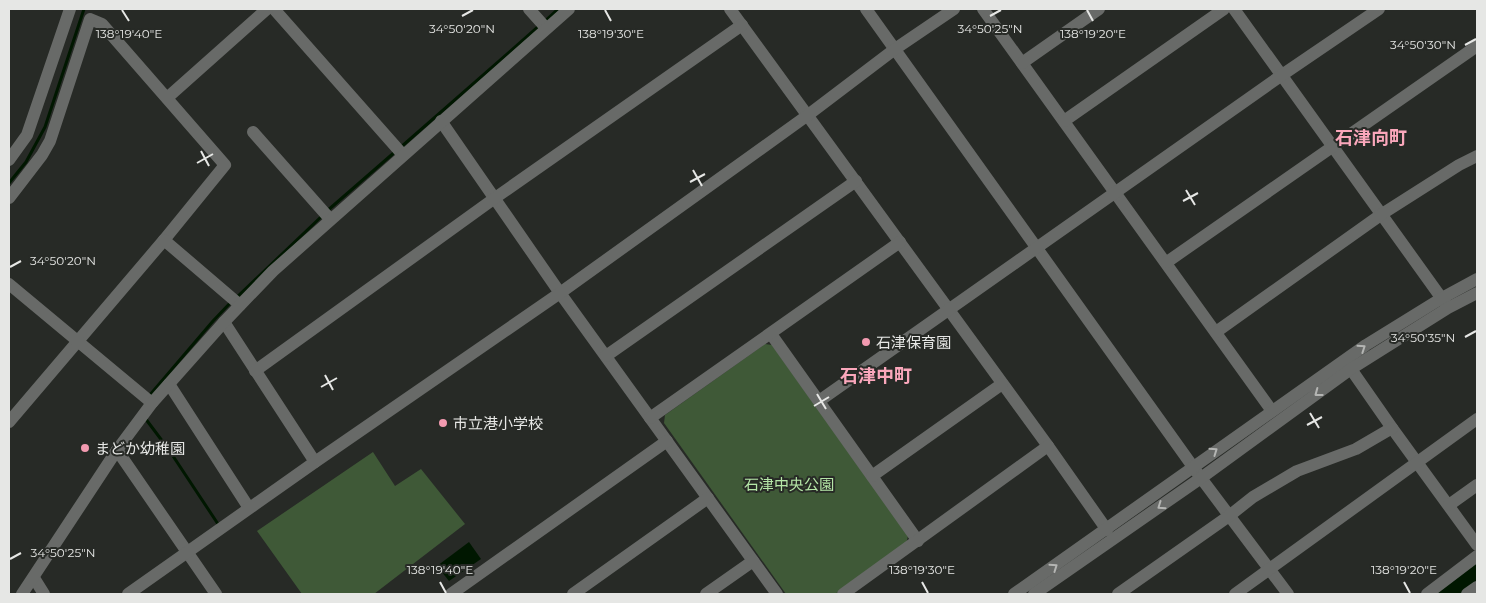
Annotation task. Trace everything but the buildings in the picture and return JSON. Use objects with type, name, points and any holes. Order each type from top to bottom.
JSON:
[{"type":"street","points":[[9,160],[27,135],[70,9]]},
{"type":"street","points":[[167,98],[268,9]]},
{"type":"street","points":[[274,9],[403,155]]},
{"type":"street","points":[[529,9],[546,28]]},
{"type":"street","points":[[22,594],[117,450],[152,402],[224,322],[236,301],[273,271],[440,121],[569,9]]},
{"type":"street","points":[[730,9],[1048,446],[1106,530]]},
{"type":"street","points":[[866,9],[1192,467],[1288,594]]},
{"type":"street","points":[[128,594],[187,551],[560,293],[808,115],[895,49],[954,9]]},
{"type":"street","points":[[983,9],[1167,262],[1272,411]]},
{"type":"street","points":[[1022,63],[1099,9]]},
{"type":"street","points":[[1064,121],[1224,9]]},
{"type":"street","points":[[1234,9],[1445,303]]},
{"type":"street","points":[[819,401],[1282,75],[1379,9]]},
{"type":"street","points":[[9,198],[42,155],[50,141],[90,19],[102,24],[225,165],[164,240],[9,422]]},
{"type":"street","points":[[255,371],[495,198],[742,26]]},
{"type":"street","points":[[1167,262],[1477,46]]},
{"type":"street","points":[[440,121],[560,293],[777,594]]},
{"type":"street","points":[[253,132],[330,219]]},
{"type":"street","points":[[1216,332],[1382,214],[1459,165],[1477,156]]},
{"type":"street","points":[[606,356],[856,181]]},
{"type":"street","points":[[164,240],[236,301]]},
{"type":"street","points":[[650,418],[900,242]]},
{"type":"street","points":[[1014,594],[1272,411],[1445,303],[1477,279]]},
{"type":"street","points":[[9,284],[152,402]]},
{"type":"street","points":[[1445,303],[1477,293]]},
{"type":"street","points":[[224,322],[315,462]]},
{"type":"street","points":[[771,334],[918,541]]},
{"type":"street","points":[[1348,364],[1477,545]]},
{"type":"street","points":[[1034,594],[1201,478],[1348,364]]},
{"type":"street","points":[[168,384],[249,508]]},
{"type":"street","points":[[872,476],[1002,384]]},
{"type":"street","points":[[1235,594],[1477,419]]},
{"type":"street","points":[[1118,594],[1230,516],[1253,497],[1297,471],[1356,450],[1392,428]]},
{"type":"street","points":[[451,594],[667,441]]},
{"type":"street","points":[[843,594],[1048,446]]},
{"type":"street","points":[[117,450],[216,594]]},
{"type":"street","points":[[1449,506],[1477,485]]},
{"type":"street","points":[[573,594],[708,498]]},
{"type":"street","points":[[1427,594],[1477,556]]},
{"type":"street","points":[[706,594],[753,561]]},
{"type":"street","points":[[34,578],[44,594]]},
{"type":"street","points":[[1468,594],[1477,587]]},
{"type":"green space","name":"石津中央公園","points":[[765,344],[772,345],[908,536],[906,544],[835,594],[786,594],[664,423],[665,415]]},
{"type":"green space","points":[[373,452],[395,486],[421,469],[465,524],[374,594],[302,594],[257,531]]},
{"type":"shaded area","points":[[469,542],[481,559],[449,581],[437,566]]},
{"type":"shaded area","points":[[1477,563],[1477,581],[1460,594],[1436,594]]},
{"type":"waterway","points":[[9,183],[26,162],[45,127],[84,9]]},
{"type":"waterway","points":[[544,22],[558,9]]},
{"type":"waterway","points":[[401,147],[539,26]]},
{"type":"waterway","points":[[327,211],[396,151]]},
{"type":"waterway","points":[[237,297],[323,215]]},
{"type":"waterway","points":[[149,396],[232,301]]},
{"type":"waterway","points":[[145,418],[169,450],[218,524]]},
{"type":"place","name":"石津保育園","points":[[866,342]]},
{"type":"place","name":"市立港小学校","points":[[443,423]]},
{"type":"place","name":"まどか幼稚園","points":[[85,448]]},
{"type":"district","name":"石津向町","points":[[1371,138]]},
{"type":"district","name":"石津中町","points":[[876,376]]}]
